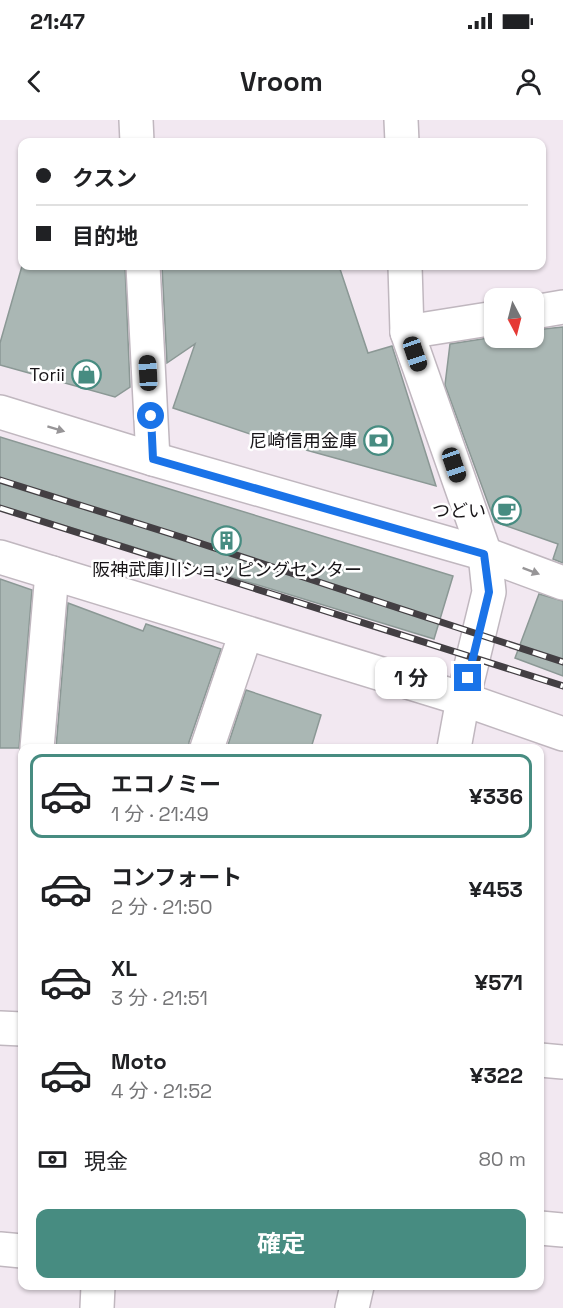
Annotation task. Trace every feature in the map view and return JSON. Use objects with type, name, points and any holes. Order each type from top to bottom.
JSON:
[{"type":"street","points":[[136,120],[137,138]]},
{"type":"street","points":[[401,120],[402,138]]},
{"type":"street","points":[[143,270],[153,459]]},
{"type":"street","points":[[405,270],[407,332],[484,554],[489,592],[463,699],[455,744]]},
{"type":"street","points":[[544,310],[563,307]]},
{"type":"street","points":[[407,332],[484,320]]},
{"type":"street","points":[[0,412],[153,459],[484,554],[563,583]]},
{"type":"street","points":[[0,557],[463,699],[563,734]]},
{"type":"street","points":[[37,744],[52,573]]},
{"type":"street","points":[[208,744],[246,633]]},
{"type":"street","points":[[0,1028],[18,1029]]},
{"type":"street","points":[[544,1060],[563,1062]]},
{"type":"street","points":[[544,1228],[563,1230]]},
{"type":"street","points":[[0,1249],[18,1251]]},
{"type":"street","points":[[97,1308],[98,1290]]},
{"type":"street","points":[[352,1308],[356,1290]]},
{"type":"building","points":[[21,270],[125,270],[130,387],[115,397],[0,365],[0,343]]},
{"type":"building","points":[[162,270],[340,270],[368,353],[392,346],[436,486],[259,437],[173,408],[195,344],[167,363]]},
{"type":"building","points":[[563,327],[563,563],[553,559],[558,544],[495,522],[445,385],[450,344],[484,339],[484,348],[544,348],[544,329]]},
{"type":"building","name":"阪神武庫川ショッピングセンター","points":[[0,437],[453,576],[434,639],[0,506]]},
{"type":"building","points":[[0,579],[32,590],[19,744],[18,748],[0,748]]},
{"type":"building","points":[[539,594],[563,601],[563,676],[515,658]]},
{"type":"building","points":[[68,603],[143,631],[146,624],[221,649],[189,744],[56,744]]},
{"type":"building","points":[[246,690],[321,715],[312,744],[228,744]]},
{"type":"railway","points":[[0,480],[563,662]]},
{"type":"railway","points":[[0,508],[563,686]]},
{"type":"place","name":"Torii","points":[[86,375]]},
{"type":"place","name":"尼崎信用金庫","points":[[378,441]]},
{"type":"place","name":"つどい","points":[[507,511]]},
{"type":"place","name":"阪神武庫川ショッピングセンター","points":[[227,541]]},
{"type":"route","points":[[151,416],[153,459],[484,554],[489,592],[468,678]]}]
